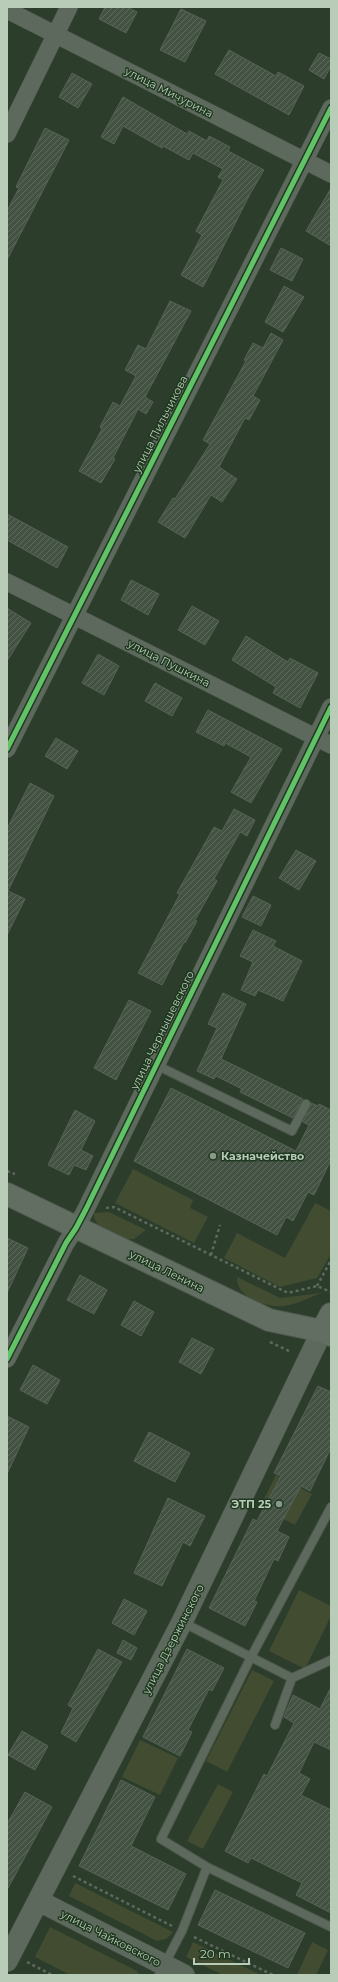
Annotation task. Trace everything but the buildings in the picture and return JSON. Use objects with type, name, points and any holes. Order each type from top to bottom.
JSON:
[{"type":"main road","name":"улица Ленина","points":[[7,1194],[81,1218],[269,1320],[328,1326]]},
{"type":"street","points":[[7,134],[69,7]]},
{"type":"street","name":"улица Мичурина","points":[[7,10],[331,174]]},
{"type":"street","name":"улица Пильчикова","points":[[7,749],[331,108]]},
{"type":"street","name":"улица Пушкина","points":[[7,582],[331,745]]},
{"type":"street","name":"улица Чернышевского","points":[[7,1359],[66,1243],[81,1218],[331,707]]},
{"type":"street","name":"улица Дзержинского","points":[[17,1961],[39,1901],[182,1622],[328,1326]]},
{"type":"street","name":"улица Чайковского","points":[[39,1901],[162,1970],[184,1975]]},
{"type":"lane","points":[[156,1065],[292,1131],[306,1104]]},
{"type":"lane","points":[[331,1508],[250,1657],[161,1838],[207,1867],[331,1927]]},
{"type":"lane","points":[[182,1622],[292,1678]]},
{"type":"lane","points":[[275,1725],[292,1678],[331,1660]]},
{"type":"lane","points":[[162,1970],[182,1931],[207,1867]]},
{"type":"path","points":[[7,1170],[21,1178]]},
{"type":"path","points":[[81,1218],[114,1207],[288,1293],[317,1286],[331,1292]]},
{"type":"path","points":[[211,1255],[220,1225]]},
{"type":"path","points":[[317,1286],[331,1260]]},
{"type":"path","points":[[68,1874],[273,1975]]},
{"type":"path","points":[[17,1961],[52,1975]]},
{"type":"green space","points":[[133,1169],[193,1200],[190,1208],[208,1217],[194,1243],[115,1203]]},
{"type":"green space","points":[[315,1203],[331,1211],[331,1254],[317,1278],[280,1287],[224,1258],[237,1233],[285,1258]]},
{"type":"green space","points":[[109,1212],[146,1230],[134,1239],[127,1239],[98,1225],[94,1218],[94,1213]]},
{"type":"green space","points":[[237,1277],[280,1298],[322,1293],[298,1303],[284,1306],[269,1305],[253,1300],[241,1291]]},
{"type":"green space","points":[[276,1475],[312,1494],[295,1525],[260,1507]]},
{"type":"green space","points":[[299,1590],[331,1606],[331,1616],[305,1669],[269,1651]]},
{"type":"green space","points":[[252,1670],[274,1681],[227,1772],[206,1761]]},
{"type":"green space","points":[[140,1740],[178,1758],[160,1795],[122,1777]]},
{"type":"green space","points":[[218,1784],[233,1792],[203,1849],[187,1841]]},
{"type":"green space","points":[[75,1883],[173,1932],[166,1939],[157,1941],[69,1896]]},
{"type":"green space","points":[[50,1927],[137,1971],[140,1975],[70,1975],[35,1957]]},
{"type":"green space","points":[[193,1942],[261,1975],[223,1975],[186,1957]]},
{"type":"green space","points":[[312,1942],[328,1950],[316,1975],[297,1975]]},
{"type":"cycle path","points":[[7,749],[331,108]]},
{"type":"cycle path","points":[[7,1359],[66,1243],[86,1209],[331,707]]},
{"type":"place","name":"Казначейство","points":[[213,1156]]},
{"type":"place","name":"ЭТП 25","points":[[279,1504]]}]
